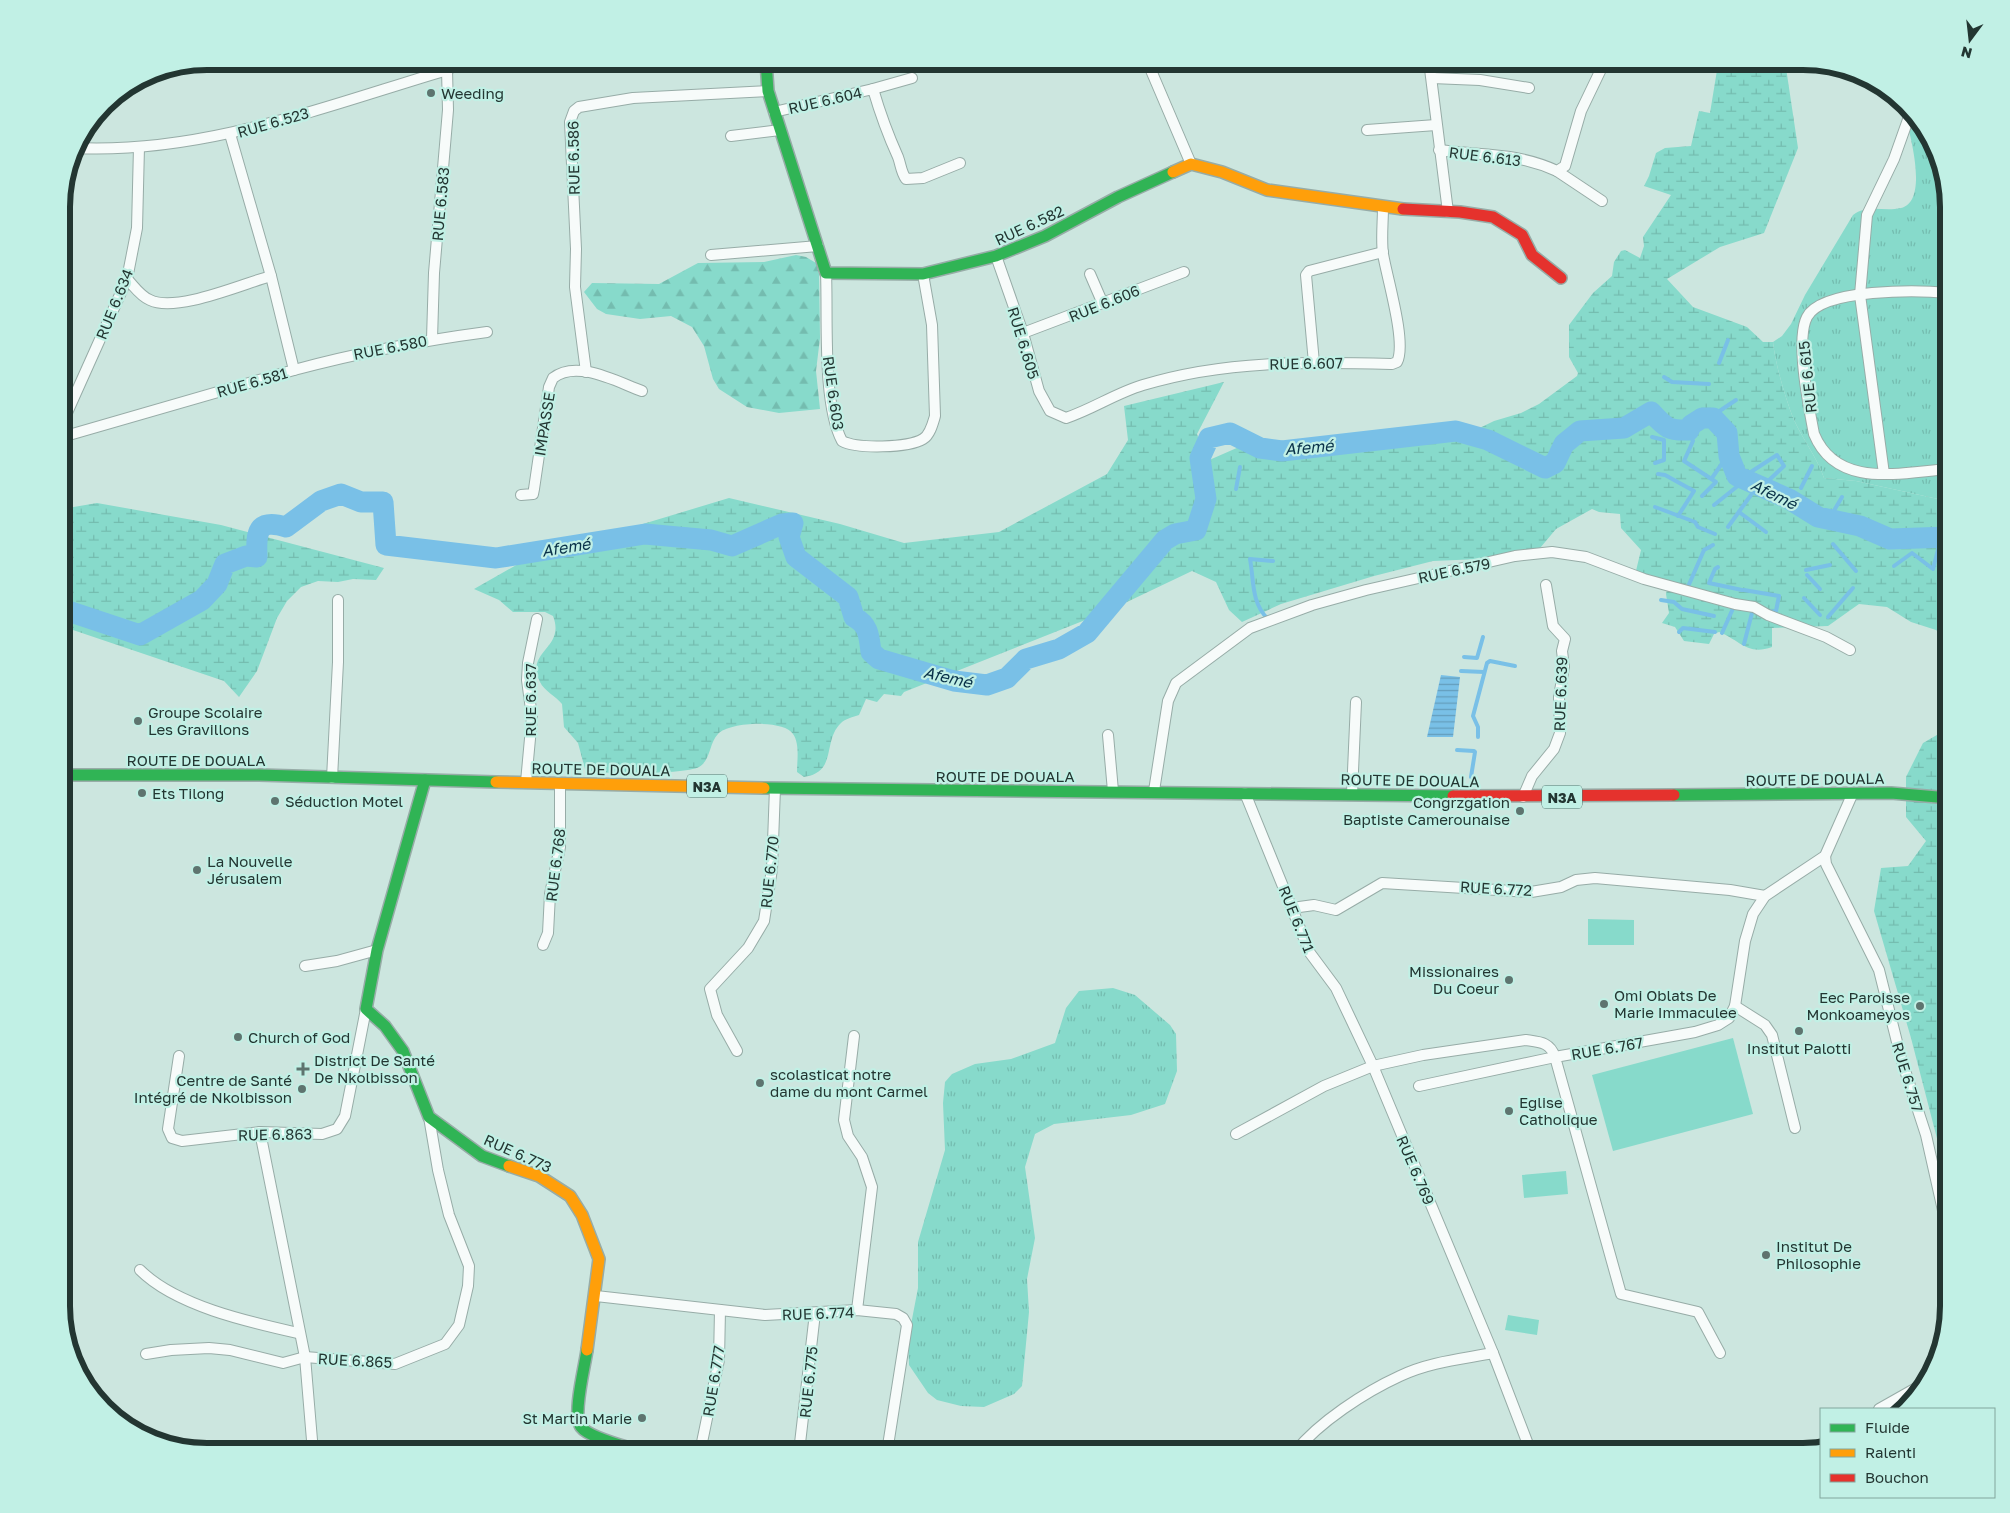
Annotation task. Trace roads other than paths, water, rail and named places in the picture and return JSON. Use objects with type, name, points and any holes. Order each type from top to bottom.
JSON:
[{"type":"main road","points":[[767,70],[768,91],[774,112],[826,273]]},
{"type":"main road","points":[[1191,164],[1222,172],[1267,190],[1414,211],[1448,212],[1493,217],[1509,225],[1522,235],[1532,256],[1562,278]]},
{"type":"main road","name":"RUE 6.582","points":[[826,273],[874,275],[923,274],[996,256],[1045,236],[1118,197],[1191,164]]},
{"type":"main road","name":"ROUTE DE DOUALA","points":[[70,775],[259,775],[560,784],[922,791],[1245,792],[1522,798],[1891,793],[1940,797]]},
{"type":"main road","points":[[425,780],[377,950],[366,1009],[385,1026],[403,1051],[429,1117]]},
{"type":"main road","name":"RUE 6.773","points":[[429,1117],[482,1156],[540,1176],[570,1196],[582,1215],[599,1259],[596,1296],[578,1404],[578,1415],[581,1426],[591,1434],[616,1443]]},
{"type":"street","name":"RUE 6.523","points":[[84,148],[139,147],[230,134],[447,70]]},
{"type":"street","name":"RUE 6.583","points":[[432,339],[434,273],[448,110],[447,70]]},
{"type":"street","points":[[1151,70],[1191,164]]},
{"type":"street","points":[[1431,70],[1448,212]]},
{"type":"street","points":[[1557,171],[1565,166],[1581,111],[1601,70]]},
{"type":"street","points":[[873,89],[912,78]]},
{"type":"street","points":[[1432,78],[1480,80],[1529,88]]},
{"type":"street","name":"RUE 6.604","points":[[774,112],[873,89],[888,136],[899,160],[900,172],[906,179],[923,178],[960,163]]},
{"type":"street","name":"RUE 6.586","points":[[586,372],[575,287],[576,249],[570,122],[574,111],[580,107],[633,98],[768,91]]},
{"type":"street","points":[[1884,474],[1860,295],[1867,215],[1894,159],[1908,120]]},
{"type":"street","points":[[1368,130],[1436,124]]},
{"type":"street","points":[[731,136],[780,130]]},
{"type":"street","name":"RUE 6.581","points":[[70,435],[294,370],[271,276],[230,134]]},
{"type":"street","name":"RUE 6.634","points":[[70,406],[127,279],[137,228],[139,147]]},
{"type":"street","name":"RUE 6.613","points":[[1439,150],[1508,155],[1557,171],[1602,202]]},
{"type":"street","name":"RUE 6.607","points":[[1066,418],[1087,411],[1141,386],[1171,377],[1216,368],[1314,362],[1392,364],[1397,362],[1399,346],[1396,318],[1383,252],[1383,207]]},
{"type":"street","points":[[711,255],[818,246]]},
{"type":"street","points":[[1314,362],[1306,275],[1309,271],[1383,252]]},
{"type":"street","name":"RUE 6.605","points":[[996,256],[1023,333],[1035,379],[1044,400],[1050,410],[1066,418]]},
{"type":"street","name":"RUE 6.606","points":[[1023,333],[1184,272]]},
{"type":"street","name":"RUE 6.603","points":[[826,273],[830,384],[837,431],[842,441],[860,446],[908,444],[924,439],[932,428],[935,416],[932,324],[923,274]]},
{"type":"street","points":[[1090,274],[1103,304]]},
{"type":"street","points":[[127,279],[150,300],[174,304],[194,300],[271,276]]},
{"type":"street","name":"RUE 6.615","points":[[1940,292],[1860,295],[1819,305],[1810,312],[1806,319],[1803,351],[1814,434],[1819,445],[1828,456],[1839,465],[1853,471],[1884,474],[1940,470]]},
{"type":"street","name":"RUE 6.580","points":[[294,370],[368,350],[487,332]]},
{"type":"street","name":"IMPASSE","points":[[521,495],[532,494],[534,489],[549,387],[552,378],[566,372],[586,372]]},
{"type":"street","points":[[586,372],[642,391]]},
{"type":"street","name":"RUE 6.579","points":[[1154,791],[1168,701],[1176,683],[1250,628],[1279,616],[1357,592],[1516,556],[1552,552],[1586,557],[1644,579],[1735,604],[1754,607],[1768,615],[1826,638],[1850,650]]},
{"type":"street","name":"RUE 6.639","points":[[1522,798],[1532,776],[1554,749],[1560,733],[1559,698],[1564,667],[1562,651],[1565,639],[1554,626],[1546,585]]},
{"type":"street","points":[[332,778],[338,662],[338,600]]},
{"type":"street","name":"RUE 6.637","points":[[526,782],[532,717],[528,672],[537,619]]},
{"type":"street","points":[[1352,794],[1356,702]]},
{"type":"street","points":[[1108,735],[1113,791]]},
{"type":"street","name":"RUE 6.768","points":[[543,945],[548,932],[550,894],[560,847],[560,784]]},
{"type":"street","name":"RUE 6.770","points":[[737,1051],[717,1015],[710,989],[748,948],[764,921],[772,869],[775,788]]},
{"type":"street","name":"RUE 6.771","points":[[1245,792],[1310,953],[1336,988],[1373,1066]]},
{"type":"street","points":[[1795,1128],[1772,1035],[1765,1026],[1736,1006],[1745,940],[1753,914],[1765,896],[1824,856],[1852,795]]},
{"type":"street","name":"RUE 6.757","points":[[1824,856],[1826,864],[1856,920],[1878,970],[1901,1058],[1926,1135],[1940,1197]]},
{"type":"street","name":"RUE 6.772","points":[[1292,908],[1314,905],[1336,910],[1382,883],[1531,892],[1561,887],[1576,880],[1595,878],[1730,890],[1765,896]]},
{"type":"street","points":[[305,966],[337,961],[377,950]]},
{"type":"street","name":"RUE 6.767","points":[[1720,1353],[1698,1312],[1621,1294],[1555,1057],[1695,1032],[1718,1025],[1729,1018],[1736,1006]]},
{"type":"street","name":"RUE 6.863","points":[[179,1056],[168,1128],[172,1138],[182,1141],[260,1132],[322,1134],[337,1129],[345,1116],[366,1009]]},
{"type":"street","points":[[854,1036],[844,1120],[848,1136],[862,1157],[872,1187],[857,1310]]},
{"type":"street","points":[[1236,1134],[1324,1086],[1373,1066],[1423,1055],[1526,1040],[1542,1042],[1552,1048],[1555,1057],[1419,1086]]},
{"type":"street","name":"RUE 6.769","points":[[1373,1066],[1493,1353],[1528,1443]]},
{"type":"street","name":"RUE 6.865","points":[[146,1354],[180,1349],[210,1348],[230,1350],[283,1363],[305,1357],[395,1364],[445,1344],[459,1325],[468,1286],[469,1266],[449,1215],[438,1170],[429,1117]]},
{"type":"street","points":[[260,1132],[298,1333],[305,1357],[312,1443]]},
{"type":"street","points":[[140,1270],[153,1283],[190,1301],[241,1319],[298,1333]]},
{"type":"street","name":"RUE 6.774","points":[[596,1296],[765,1314],[857,1310],[896,1314],[903,1318],[907,1326],[888,1443]]},
{"type":"street","name":"RUE 6.777","points":[[702,1443],[719,1360],[720,1310]]},
{"type":"street","name":"RUE 6.775","points":[[800,1443],[815,1313]]},
{"type":"street","points":[[1304,1443],[1313,1433],[1344,1409],[1401,1376],[1446,1362],[1493,1353]]},
{"type":"street","points":[[1881,1408],[1910,1392]]},
{"type":"water","points":[[1441,675],[1460,677],[1453,737],[1427,737]]},
{"type":"waterway","points":[[1719,363],[1728,340]]},
{"type":"waterway","points":[[1664,377],[1672,382],[1709,384]]},
{"type":"waterway","points":[[1715,420],[1718,412],[1736,400]]},
{"type":"waterway","name":"Afemé","points":[[70,612],[140,635],[202,600],[217,584],[225,564],[246,556],[257,557],[258,534],[264,526],[269,524],[286,527],[321,501],[341,494],[361,502],[383,502],[386,545],[496,558],[645,534],[711,540],[732,546],[782,524],[793,523],[789,537],[796,557],[848,597],[854,617],[865,627],[870,641],[871,652],[879,659],[954,681],[987,685],[1007,678],[1026,659],[1059,649],[1087,633],[1165,540],[1175,534],[1196,530],[1206,499],[1200,458],[1209,438],[1230,433],[1260,448],[1282,451],[1456,431],[1488,440],[1545,468],[1555,463],[1564,444],[1580,431],[1624,428],[1651,412],[1664,425],[1676,430],[1689,430],[1691,425],[1702,418],[1713,418],[1727,433],[1729,456],[1737,476],[1789,499],[1818,517],[1860,526],[1890,539],[1940,537]]},
{"type":"waterway","points":[[1690,435],[1693,441],[1684,461],[1716,482],[1702,496]]},
{"type":"waterway","points":[[1652,437],[1664,440],[1664,460],[1655,463]]},
{"type":"waterway","points":[[1712,478],[1732,449]]},
{"type":"waterway","points":[[1740,479],[1777,455],[1784,466],[1765,484],[1765,489]]},
{"type":"waterway","points":[[1801,488],[1812,466]]},
{"type":"waterway","points":[[1236,489],[1240,467]]},
{"type":"waterway","points":[[1658,474],[1665,475],[1694,491],[1678,516]]},
{"type":"waterway","points":[[1714,505],[1739,485]]},
{"type":"waterway","points":[[1728,527],[1751,495]]},
{"type":"waterway","points":[[1832,514],[1842,497]]},
{"type":"waterway","points":[[1655,507],[1695,522],[1698,527],[1715,534]]},
{"type":"waterway","points":[[1739,512],[1766,532]]},
{"type":"waterway","points":[[1894,566],[1912,553],[1933,569],[1940,542]]},
{"type":"waterway","points":[[1833,544],[1856,571]]},
{"type":"waterway","points":[[1687,589],[1704,550],[1713,545]]},
{"type":"waterway","points":[[1268,619],[1256,599],[1250,559],[1273,561]]},
{"type":"waterway","points":[[1806,570],[1830,565]]},
{"type":"waterway","points":[[1718,567],[1715,569],[1709,583],[1742,590]]},
{"type":"waterway","points":[[1807,575],[1820,589]]},
{"type":"waterway","points":[[1828,617],[1853,588]]},
{"type":"waterway","points":[[1744,590],[1779,596],[1776,611],[1769,612]]},
{"type":"waterway","points":[[1804,598],[1820,615]]},
{"type":"waterway","points":[[1661,600],[1674,602],[1682,609],[1714,616]]},
{"type":"waterway","points":[[1722,633],[1735,604]]},
{"type":"waterway","points":[[1744,644],[1753,609]]},
{"type":"waterway","points":[[1679,632],[1683,628],[1715,632]]},
{"type":"waterway","points":[[1464,657],[1477,658],[1483,637]]},
{"type":"waterway","points":[[1478,737],[1478,727],[1473,716],[1487,663],[1490,661],[1515,666]]},
{"type":"waterway","points":[[1461,671],[1484,672]]},
{"type":"waterway","points":[[1457,750],[1474,751]]},
{"type":"waterway","points":[[1471,777],[1475,752]]},
{"type":"place","name":"Weeding","points":[[431,93]]},
{"type":"place","name":"Groupe Scolaire Les Gravillons","points":[[138,721]]},
{"type":"place","name":"Ets Tilong","points":[[142,793]]},
{"type":"place","name":"Séduction Motel","points":[[275,801]]},
{"type":"place","name":"Congrzgation Baptiste Camerounaise","points":[[1520,811]]},
{"type":"place","name":"La Nouvelle Jérusalem","points":[[197,870]]},
{"type":"place","name":"Missionaires Du Coeur","points":[[1509,980]]},
{"type":"place","name":"Omi Oblats De Marie Immaculee","points":[[1604,1004]]},
{"type":"place","name":"Eec Paroisse Monkoameyos","points":[[1920,1006]]},
{"type":"place","name":"Institut Palotti","points":[[1799,1031]]},
{"type":"place","name":"Church of God","points":[[238,1037]]},
{"type":"place","name":"District De Santé De Nkolbisson","points":[[303,1069]]},
{"type":"place","name":"scolasticat notre dame du mont Carmel","points":[[760,1083]]},
{"type":"place","name":"Centre de Santé Intégré de Nkolbisson","points":[[302,1089]]},
{"type":"place","name":"Eglise Catholique","points":[[1509,1111]]},
{"type":"place","name":"Institut De Philosophie","points":[[1766,1255]]},
{"type":"place","name":"St Martin Marie","points":[[642,1418]]}]
